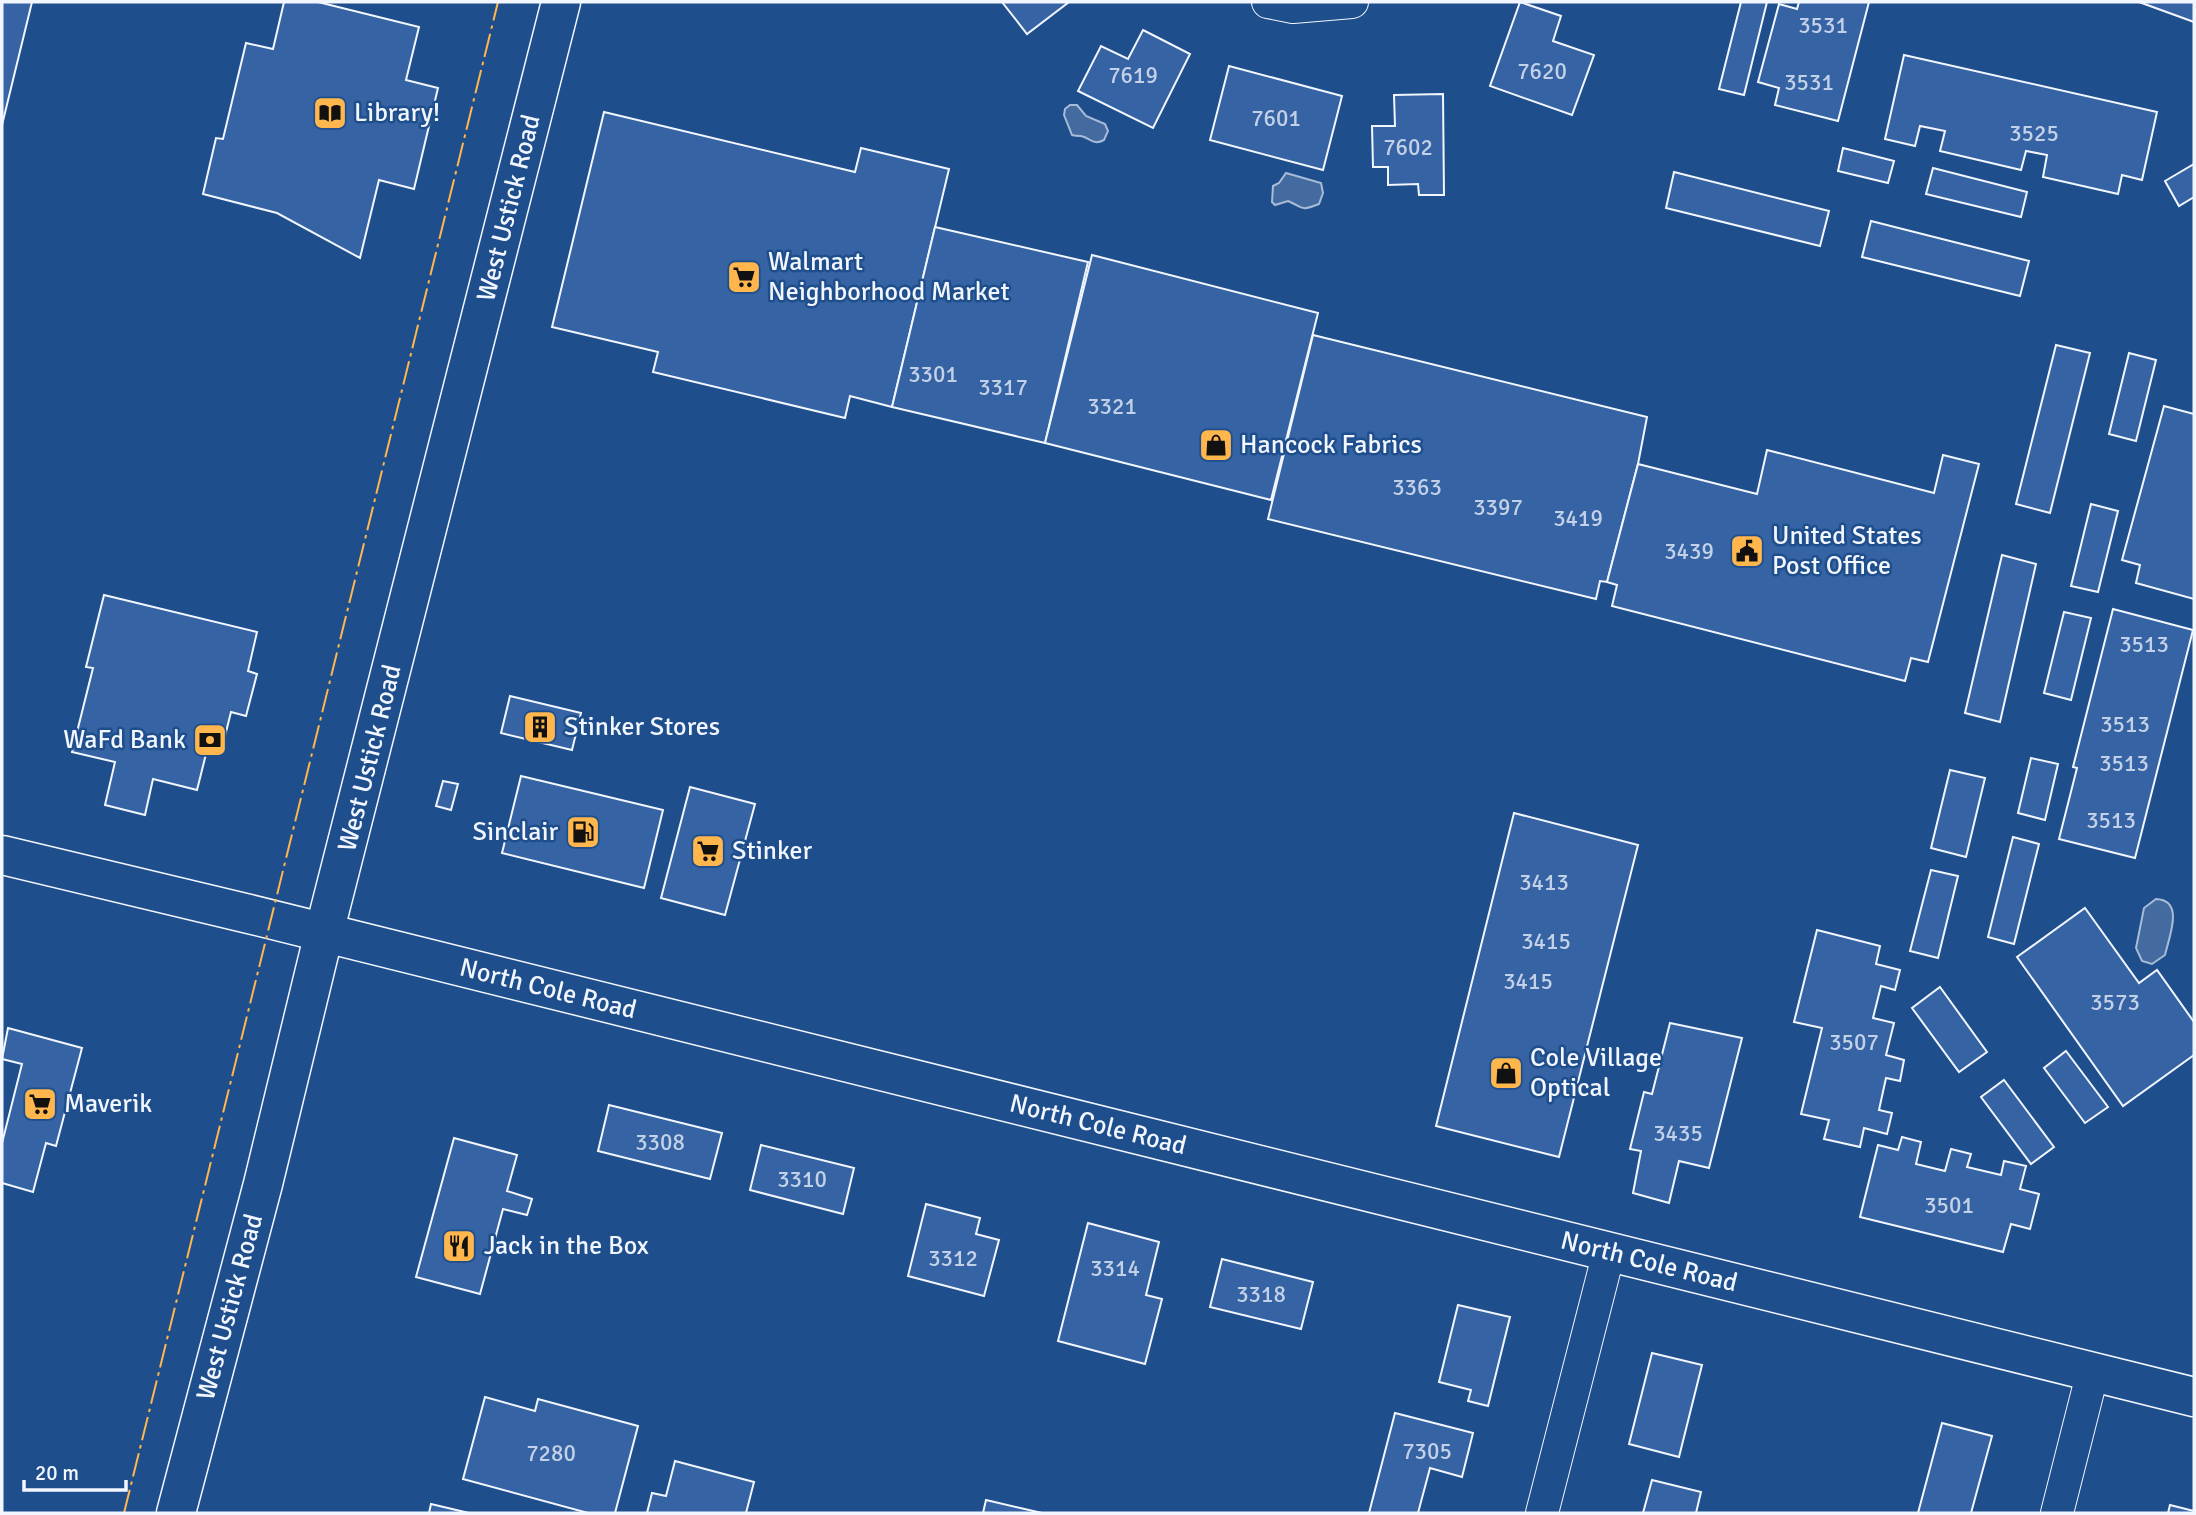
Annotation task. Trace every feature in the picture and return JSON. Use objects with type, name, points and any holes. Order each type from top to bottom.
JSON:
[{"type":"main road","name":"West Ustick Road","points":[[176,1513],[262,1184],[561,2]]},
{"type":"main road","name":"North Cole Road","points":[[2,855],[2194,1397]]},
{"type":"street","points":[[1268,2],[1293,7],[1352,2]]},
{"type":"street","points":[[1542,1513],[1609,1252]]},
{"type":"street","points":[[2057,1513],[2093,1371]]},
{"type":"water","points":[[1070,105],[1077,105],[1086,116],[1105,124],[1108,131],[1104,140],[1095,142],[1072,135],[1064,115],[1065,109]]},
{"type":"water","points":[[1286,173],[1321,183],[1323,193],[1319,204],[1308,208],[1288,201],[1275,205],[1272,202],[1273,186],[1279,183]]},
{"type":"water","points":[[2156,899],[2165,901],[2170,906],[2173,921],[2165,955],[2152,964],[2142,961],[2136,948],[2144,908]]},
{"type":"building","points":[[2,2],[32,2],[2,125]]},
{"type":"building","name":"Library!","points":[[284,2],[318,2],[419,27],[406,80],[438,88],[414,189],[379,180],[360,258],[277,213],[203,194],[216,138],[223,139],[246,43],[273,49]]},
{"type":"building","points":[[1002,2],[1069,2],[1027,34]]},
{"type":"building","points":[[1520,2],[1561,16],[1553,41],[1594,55],[1572,115],[1490,86]]},
{"type":"building","points":[[1741,2],[1767,2],[1744,95],[1719,89]]},
{"type":"building","points":[[1799,2],[1869,2],[1838,121],[1775,105],[1779,88],[1758,82],[1779,4],[1797,9]]},
{"type":"building","points":[[2139,2],[2194,2],[2194,22]]},
{"type":"building","points":[[1143,30],[1190,54],[1153,128],[1078,91],[1101,46],[1128,59]]},
{"type":"building","points":[[1904,55],[2157,112],[2142,180],[2122,175],[2118,194],[2043,177],[2047,155],[2026,151],[2021,170],[1940,151],[1945,131],[1920,126],[1915,146],[1885,139]]},
{"type":"building","points":[[1229,66],[1342,96],[1323,170],[1210,140]]},
{"type":"building","points":[[1443,94],[1444,195],[1419,195],[1418,184],[1388,185],[1388,167],[1373,167],[1372,126],[1395,126],[1394,95]]},
{"type":"building","name":"Walmart Neighborhood Market","points":[[604,112],[855,172],[861,148],[949,169],[892,407],[850,396],[845,418],[653,372],[658,352],[552,327]]},
{"type":"building","points":[[1843,148],[1894,161],[1888,183],[1838,171]]},
{"type":"building","points":[[2194,164],[2194,197],[2179,206],[2165,181]]},
{"type":"building","points":[[1933,168],[2027,192],[2021,217],[1926,194]]},
{"type":"building","points":[[1674,172],[1829,211],[1820,246],[1666,208]]},
{"type":"building","points":[[1871,221],[2029,261],[2020,296],[1862,257]]},
{"type":"building","points":[[935,227],[1088,262],[1045,443],[892,407]]},
{"type":"building","points":[[1092,255],[1318,313],[1271,500],[1045,443]]},
{"type":"building","points":[[1313,335],[1647,417],[1638,464],[1607,582],[1600,581],[1596,599],[1268,519]]},
{"type":"building","points":[[2056,345],[2090,353],[2050,513],[2016,504]]},
{"type":"building","points":[[2129,353],[2156,360],[2136,441],[2109,434]]},
{"type":"building","points":[[2164,406],[2194,414],[2194,599],[2136,583],[2140,565],[2122,560]]},
{"type":"building","points":[[1767,450],[1934,493],[1943,455],[1979,464],[1928,662],[1911,658],[1905,681],[1612,606],[1617,585],[1607,582],[1638,464],[1757,494]]},
{"type":"building","points":[[2091,504],[2118,511],[2098,592],[2071,586]]},
{"type":"building","points":[[2002,555],[2036,564],[2000,722],[1965,713]]},
{"type":"building","points":[[104,595],[257,632],[248,671],[257,674],[246,716],[231,712],[225,736],[199,729],[195,747],[207,750],[197,790],[153,779],[145,815],[105,805],[115,762],[72,752],[93,668],[86,667]]},
{"type":"building","points":[[2113,609],[2193,630],[2135,858],[2059,839],[2077,768],[2073,767]]},
{"type":"building","points":[[2064,612],[2091,618],[2071,700],[2044,693]]},
{"type":"building","name":"Stinker Stores","points":[[510,696],[581,713],[572,750],[501,733]]},
{"type":"building","points":[[2031,758],[2058,764],[2045,820],[2018,813]]},
{"type":"building","points":[[1950,770],[1985,778],[1966,857],[1931,848]]},
{"type":"building","name":"Sinclair","points":[[521,776],[663,810],[644,888],[502,853]]},
{"type":"building","points":[[443,781],[458,784],[451,810],[436,806]]},
{"type":"building","name":"Stinker","points":[[690,787],[755,804],[725,915],[661,898]]},
{"type":"building","points":[[1514,813],[1638,845],[1559,1157],[1436,1126]]},
{"type":"building","points":[[2013,837],[2039,844],[2014,944],[1988,937]]},
{"type":"building","points":[[1931,870],[1958,876],[1938,958],[1910,951]]},
{"type":"building","points":[[2085,908],[2139,983],[2157,970],[2194,1022],[2194,1055],[2123,1106],[2017,957]]},
{"type":"building","points":[[1817,930],[1880,946],[1876,964],[1900,970],[1895,990],[1881,986],[1873,1018],[1894,1023],[1886,1055],[1904,1060],[1900,1081],[1886,1078],[1879,1110],[1892,1113],[1887,1134],[1864,1128],[1860,1147],[1824,1139],[1829,1120],[1801,1114],[1822,1028],[1794,1022]]},
{"type":"building","points":[[1940,987],[1987,1052],[1959,1072],[1912,1008]]},
{"type":"building","points":[[1670,1023],[1742,1038],[1709,1168],[1679,1161],[1669,1203],[1633,1193],[1641,1151],[1630,1149],[1644,1092],[1652,1094]]},
{"type":"building","name":"Maverik","points":[[8,1028],[82,1048],[56,1146],[46,1143],[33,1192],[2,1183],[2,1143],[22,1064],[2,1059]]},
{"type":"building","points":[[2066,1051],[2108,1107],[2085,1123],[2044,1068]]},
{"type":"building","points":[[2004,1080],[2054,1147],[2031,1164],[1981,1097]]},
{"type":"building","points":[[609,1105],[722,1133],[710,1179],[598,1151]]},
{"type":"building","points":[[1902,1137],[1921,1142],[1916,1164],[1945,1171],[1951,1149],[1971,1154],[1967,1167],[2001,1175],[2004,1161],[2026,1166],[2020,1189],[2039,1194],[2030,1229],[2011,1224],[2003,1252],[1860,1217],[1878,1145],[1898,1150]]},
{"type":"building","name":"Jack in the Box","points":[[454,1138],[517,1155],[507,1191],[532,1199],[527,1215],[503,1209],[480,1294],[416,1277]]},
{"type":"building","points":[[761,1145],[854,1168],[843,1214],[750,1190]]},
{"type":"building","points":[[926,1204],[980,1218],[976,1234],[999,1240],[984,1296],[908,1276]]},
{"type":"building","points":[[1088,1223],[1159,1242],[1146,1295],[1162,1299],[1145,1364],[1058,1341]]},
{"type":"building","points":[[1222,1259],[1313,1282],[1301,1329],[1210,1307]]},
{"type":"building","points":[[1458,1305],[1510,1317],[1488,1406],[1468,1401],[1471,1390],[1439,1382]]},
{"type":"building","points":[[1652,1353],[1702,1365],[1679,1457],[1629,1444]]},
{"type":"building","points":[[485,1397],[535,1411],[538,1399],[638,1426],[615,1513],[588,1513],[463,1479]]},
{"type":"building","points":[[1395,1413],[1473,1433],[1462,1477],[1430,1468],[1418,1513],[1369,1513]]},
{"type":"building","points":[[1942,1423],[1992,1436],[1971,1513],[1918,1513]]},
{"type":"building","points":[[675,1461],[754,1482],[746,1513],[647,1513],[652,1493],[666,1496]]},
{"type":"building","points":[[1652,1480],[1701,1492],[1696,1513],[1643,1513]]},
{"type":"building","points":[[986,1500],[1042,1513],[983,1513]]},
{"type":"building","points":[[431,1504],[469,1513],[429,1513]]},
{"type":"building","points":[[2170,1505],[2194,1511],[2194,1513],[2168,1513]]},
{"type":"power","points":[[124,1513],[498,2]]},
{"type":"place","name":"Library!","points":[[330,113]]},
{"type":"place","name":"Walmart Neighborhood Market","points":[[744,277]]},
{"type":"place","name":"Hancock Fabrics","points":[[1216,445]]},
{"type":"place","name":"United States Post Office","points":[[1747,551]]},
{"type":"place","name":"Stinker Stores","points":[[540,727]]},
{"type":"place","name":"WaFd Bank","points":[[210,740]]},
{"type":"place","name":"Sinclair","points":[[583,832]]},
{"type":"place","name":"Stinker","points":[[708,851]]},
{"type":"place","name":"Cole Village Optical","points":[[1506,1073]]},
{"type":"place","name":"Maverik","points":[[40,1104]]},
{"type":"place","name":"Jack in the Box","points":[[459,1246]]}]
